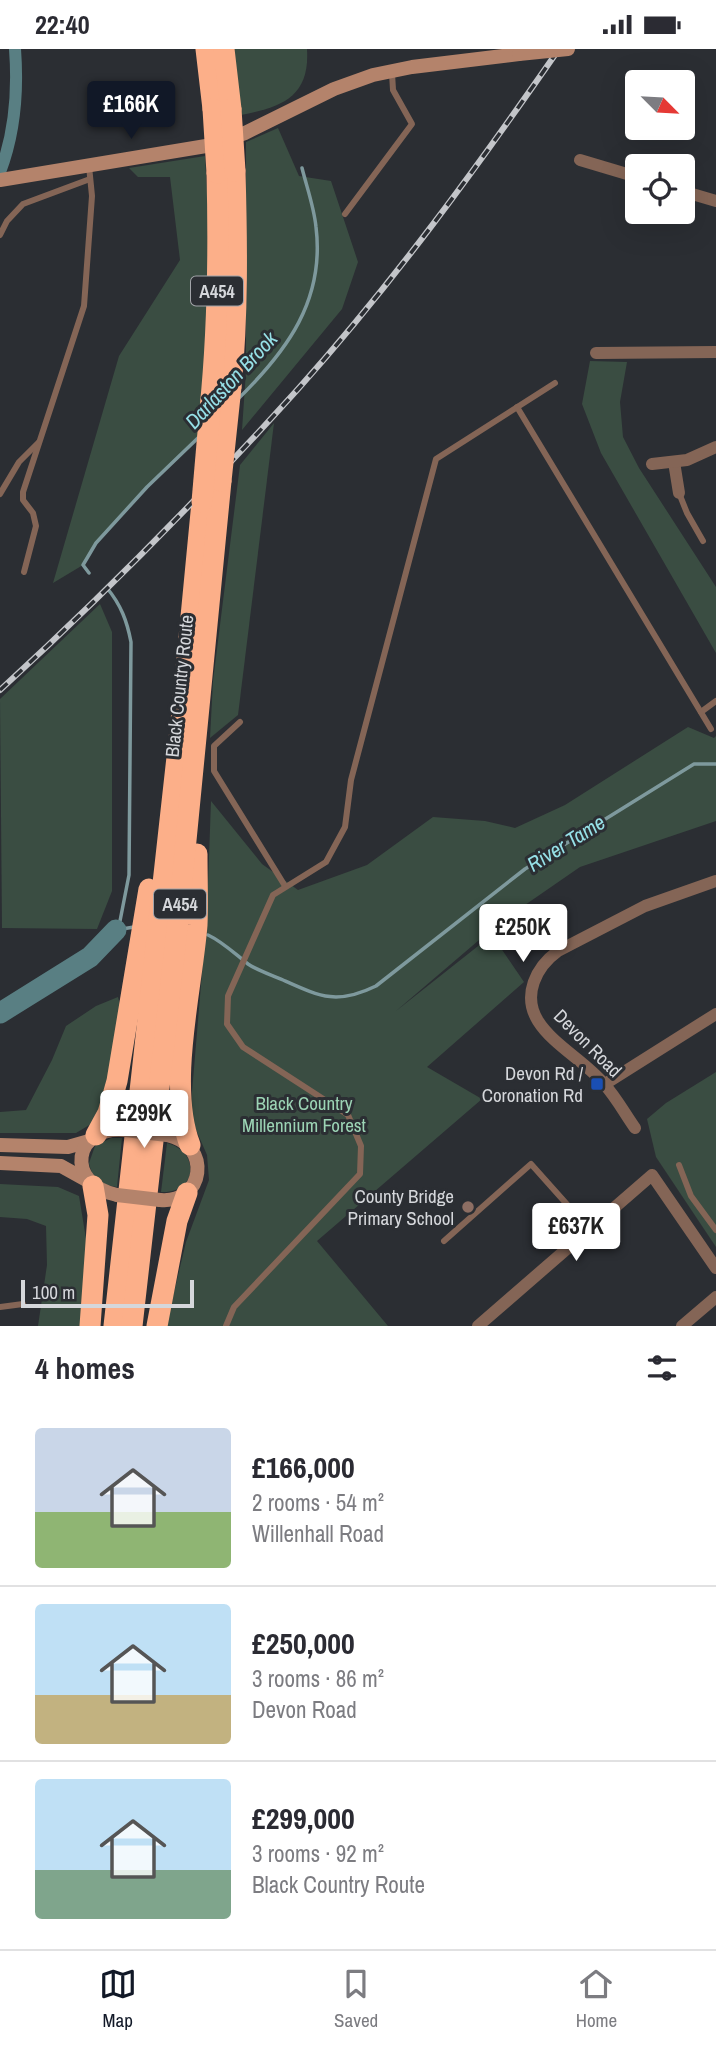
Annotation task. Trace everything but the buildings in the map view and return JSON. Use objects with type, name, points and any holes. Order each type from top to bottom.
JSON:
[{"type":"highway","name":"Black Country Route","points":[[206,49],[222,109]]},
{"type":"highway","name":"Black Country Route","points":[[132,1326],[176,939],[231,387],[238,248],[226,172],[222,109],[224,49]]},
{"type":"highway","name":"Black Country Route","points":[[114,1326],[176,767],[202,502],[215,358],[218,263],[226,172]]},
{"type":"highway","points":[[190,1145],[183,1125],[181,1095],[197,923],[198,719]]},
{"type":"highway","points":[[93,1138],[108,1114],[117,1081],[149,893],[176,767]]},
{"type":"highway","points":[[90,1326],[98,1215],[91,1184]]},
{"type":"highway","points":[[157,1326],[177,1221],[187,1193]]},
{"type":"street","points":[[0,180],[90,172],[206,146],[245,133],[334,89],[392,71],[568,49]]},
{"type":"street","points":[[580,160],[625,173]]},
{"type":"street","points":[[695,195],[716,201]]},
{"type":"street","points":[[596,353],[716,352]]},
{"type":"street","points":[[652,464],[695,458],[716,447]]},
{"type":"street","points":[[674,462],[679,493]]},
{"type":"street","name":"Devon Road","points":[[635,1128],[605,1084],[538,1020],[530,993],[538,971],[546,960],[558,951],[645,907],[716,881]]},
{"type":"street","points":[[605,1084],[716,1014]]},
{"type":"street","points":[[0,1145],[68,1147],[110,1130],[167,1135],[190,1145],[197,1158],[197,1172],[187,1193],[176,1200],[160,1200],[117,1195],[91,1184],[61,1166],[0,1163]]},
{"type":"street","points":[[91,1184],[82,1167],[82,1152],[93,1138]]},
{"type":"street","points":[[478,1326],[652,1175],[716,1268]]},
{"type":"street","points":[[682,1326],[716,1297]]},
{"type":"lane","points":[[345,214],[412,124],[393,90],[392,71]]},
{"type":"lane","points":[[0,235],[7,221],[23,204],[90,172],[92,196],[84,306],[23,492],[23,500],[33,513],[36,526],[24,572]]},
{"type":"lane","points":[[226,1326],[234,1307],[360,1174],[360,1146],[348,1115],[243,1047],[227,1024],[228,996],[273,895],[326,862],[345,827],[351,780],[436,459],[555,383]]},
{"type":"lane","points":[[517,407],[711,729]]},
{"type":"lane","points":[[0,495],[19,462],[40,442]]},
{"type":"lane","points":[[679,493],[687,513],[704,541]]},
{"type":"lane","points":[[701,712],[716,701]]},
{"type":"lane","points":[[240,722],[214,745],[214,771],[285,886]]},
{"type":"lane","points":[[444,1241],[531,1164],[589,1229]]},
{"type":"lane","points":[[679,1165],[691,1196],[716,1230]]},
{"type":"lane","points":[[0,1307],[23,1304]]},
{"type":"green space","points":[[234,49],[307,49],[304,78],[298,89],[281,103],[241,115]]},
{"type":"green space","points":[[278,128],[299,176],[331,181],[358,262],[342,309],[242,430],[246,371],[246,142]]},
{"type":"green space","points":[[205,156],[210,245],[201,435],[147,487],[96,543],[83,565],[53,583],[119,356],[180,260],[170,177],[138,177],[129,168]]},
{"type":"green space","points":[[590,361],[627,362],[620,402],[623,437],[639,468],[716,587],[716,653],[601,453],[582,404]]},
{"type":"green space","points":[[274,423],[238,715],[210,738],[213,681],[240,465]]},
{"type":"green space","points":[[100,604],[112,632],[112,891],[97,929],[2,928],[0,699]]},
{"type":"green space","name":"Black Country Millennium Forest","points":[[688,727],[714,738],[716,736],[716,821],[580,867],[499,923],[396,1011],[492,935],[524,982],[427,1067],[482,1099],[317,1241],[388,1326],[166,1326],[186,1242],[209,1180],[207,1155],[190,1116],[207,913],[211,801],[262,864],[298,890],[367,865],[433,817],[485,821],[515,828],[565,805]]},
{"type":"green space","points":[[118,997],[120,1005],[106,1097],[96,1121],[76,1133],[0,1133],[0,1112],[26,1110],[66,1026],[96,1006]]},
{"type":"green space","points":[[716,1072],[716,1247],[656,1157],[647,1119],[666,1103]]},
{"type":"green space","points":[[111,1138],[122,1138],[117,1187],[98,1180],[89,1163],[95,1146]]},
{"type":"green space","points":[[167,1143],[185,1155],[190,1163],[190,1172],[188,1180],[182,1186],[173,1191],[161,1192]]},
{"type":"green space","points":[[0,1184],[58,1187],[79,1196],[87,1245],[81,1326],[38,1326],[47,1265],[46,1226],[27,1219],[0,1217]]},
{"type":"waterway","points":[[0,172],[14,111],[15,49]]},
{"type":"waterway","name":"Darlaston Brook","points":[[238,399],[287,343],[308,301],[317,253],[315,220],[302,168]]},
{"type":"waterway","name":"Darlaston Brook","points":[[89,573],[83,565],[96,543],[147,487],[200,436]]},
{"type":"waterway","name":"Darlaston Brook","points":[[107,588],[123,613],[131,642],[129,875],[116,930]]},
{"type":"waterway","name":"River Tame","points":[[208,935],[252,966],[308,991],[329,997],[362,992],[376,986],[525,869],[694,764],[716,764]]},
{"type":"waterway","name":"River Tame","points":[[116,930],[134,927]]},
{"type":"waterway","name":"River Tame","points":[[0,1013],[90,957],[116,930]]},
{"type":"railway","points":[[0,690],[153,543],[333,349],[434,223],[559,49]]},
{"type":"place","name":"Devon Rd / Coronation Rd","points":[[597,1084]]},
{"type":"place","name":"County Bridge Primary School","points":[[468,1207]]}]
